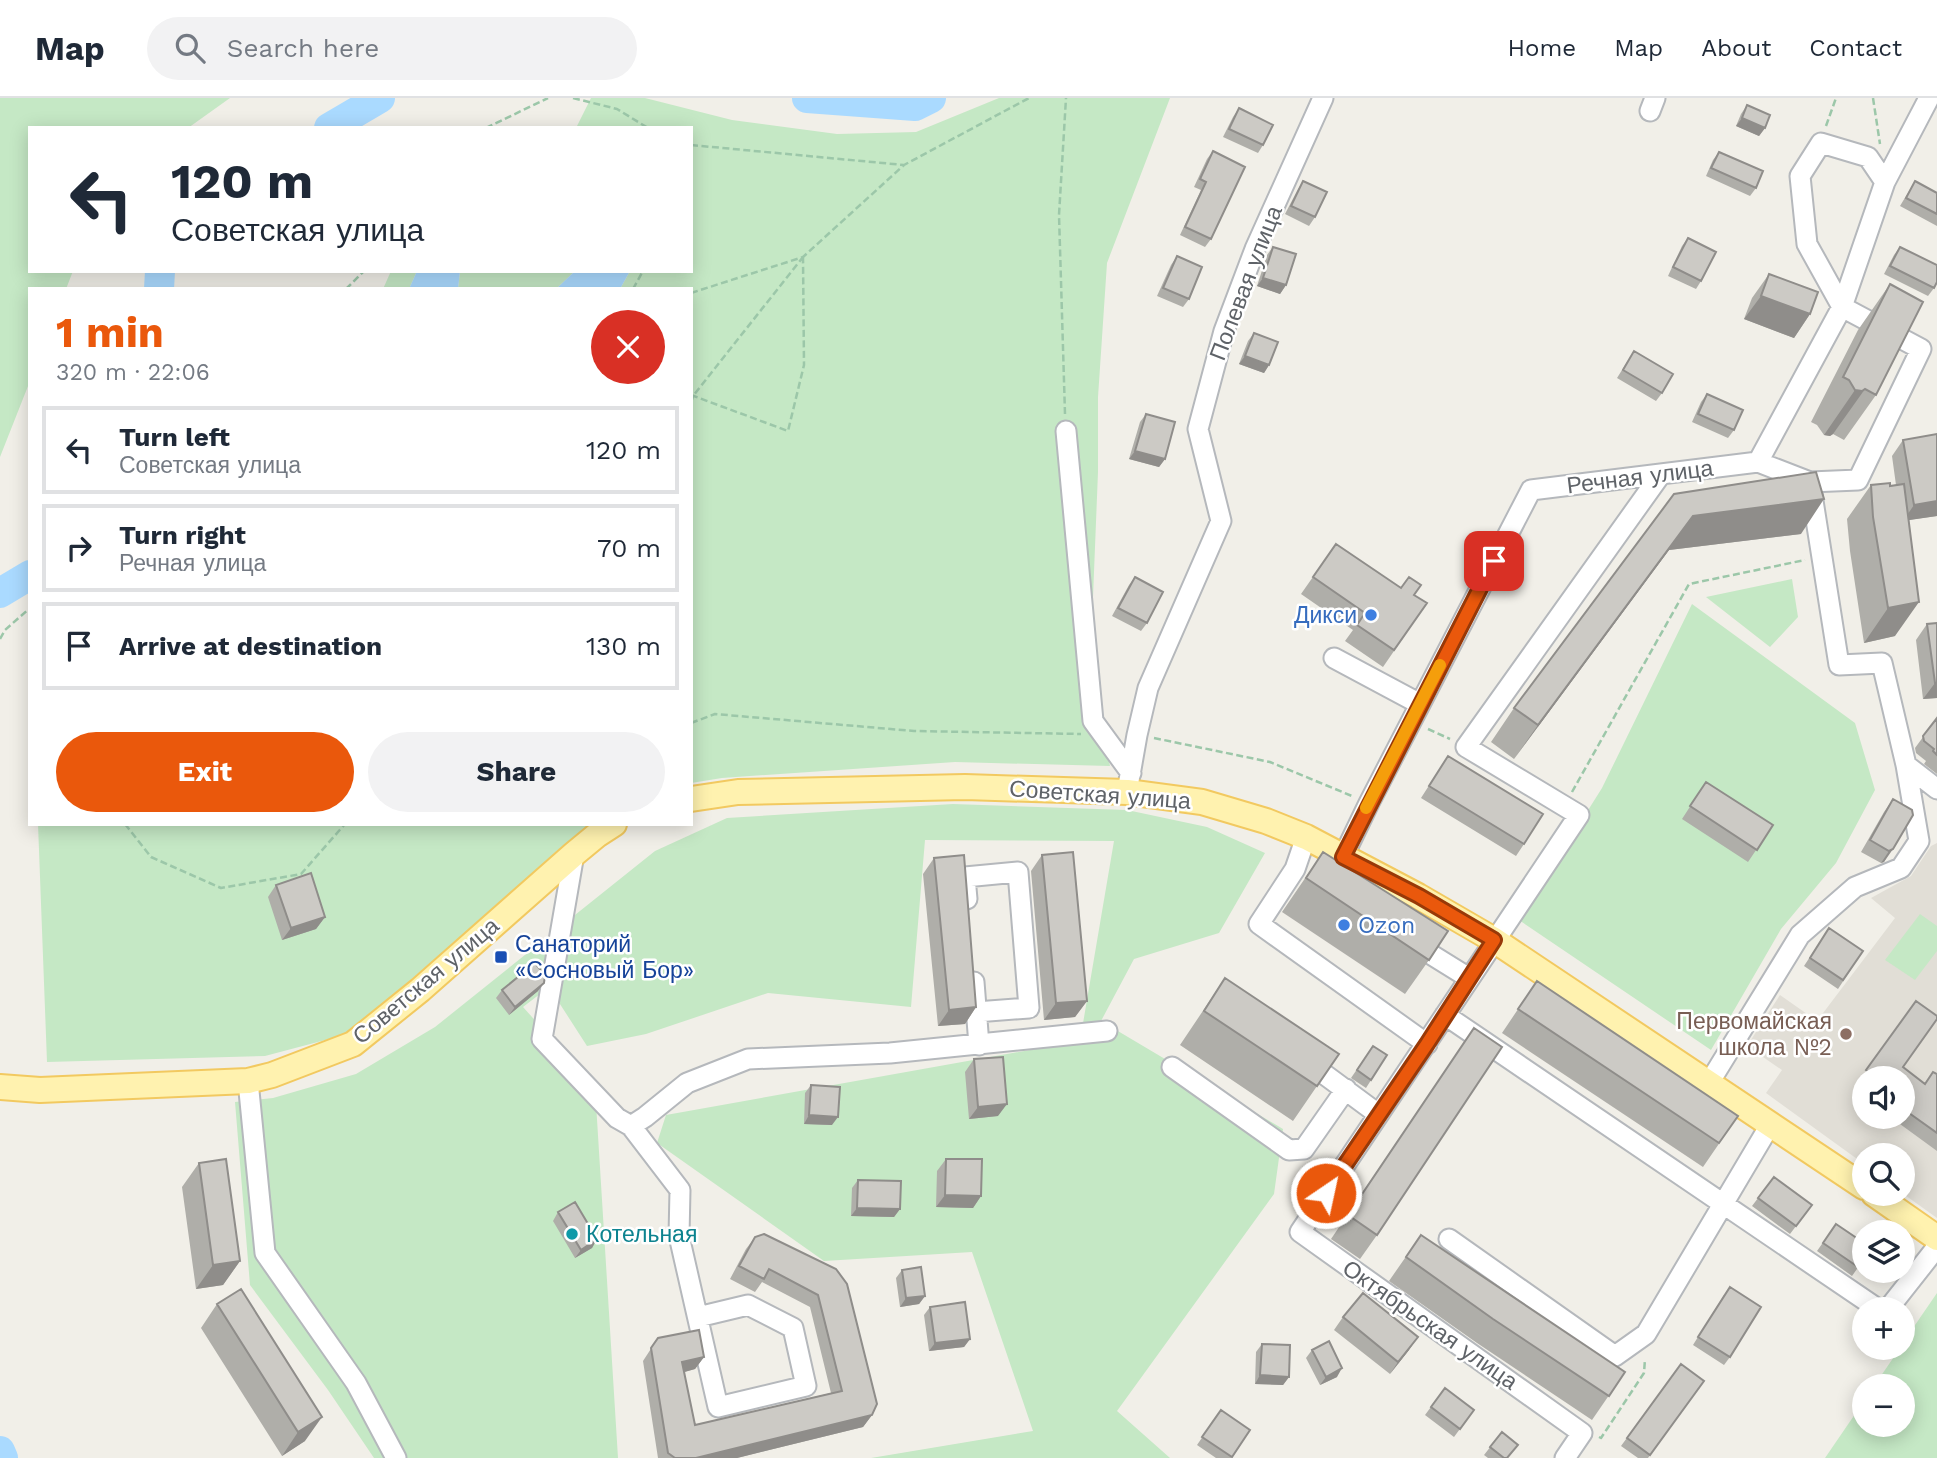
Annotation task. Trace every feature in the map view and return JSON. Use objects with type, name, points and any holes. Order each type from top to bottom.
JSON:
[{"type":"main road","name":"Советская улица","points":[[693,799],[738,792],[1129,783],[1265,821],[1306,837],[1419,896],[1494,940],[1852,1179]]},
{"type":"main road","name":"Советская улица","points":[[0,1087],[40,1090],[248,1082],[353,1044],[420,990],[574,854],[611,826]]},
{"type":"main road","points":[[1891,1206],[1937,1238]]},
{"type":"street","name":"Полевая улица","points":[[1129,783],[1148,688],[1221,521],[1198,429],[1224,331],[1255,249],[1323,98]]},
{"type":"street","points":[[1885,182],[1868,158],[1821,142],[1800,176],[1807,244],[1842,307],[1929,353],[1858,480],[1810,482],[1758,462],[1842,307],[1885,182],[1929,98]]},
{"type":"street","points":[[1066,431],[1093,722],[1129,783]]},
{"type":"street","name":"Речная улица","points":[[1343,857],[1531,490],[1758,462]]},
{"type":"street","points":[[1579,815],[1466,747],[1661,474]]},
{"type":"street","points":[[1810,482],[1839,665],[1882,663],[1906,765],[1919,841]]},
{"type":"street","points":[[1334,657],[1416,713]]},
{"type":"street","points":[[1906,765],[1937,789]]},
{"type":"street","name":"Октябрьская улица","points":[[1579,815],[1300,1232],[1582,1433]]},
{"type":"street","points":[[1709,1083],[1800,935],[1855,887],[1901,868],[1919,841],[1937,832]]},
{"type":"street","points":[[1306,837],[1301,873],[1259,924],[1427,1044]]},
{"type":"street","points":[[574,854],[542,1039],[618,1118],[631,1126],[680,1190],[680,1236],[698,1317],[718,1407],[806,1385],[793,1328],[748,1305],[698,1317]]},
{"type":"street","points":[[968,917],[965,877],[1018,872],[1029,1008],[976,1012]]},
{"type":"street","points":[[1399,934],[1469,978]]},
{"type":"street","points":[[972,958],[979,1045]]},
{"type":"street","points":[[1445,1015],[1860,1297]]},
{"type":"street","points":[[631,1126],[687,1083],[748,1059],[890,1054],[1107,1031]]},
{"type":"street","points":[[1289,1049],[1378,1114]]},
{"type":"street","points":[[1172,1067],[1289,1150],[1304,1149],[1346,1089]]},
{"type":"street","points":[[248,1082],[265,1253],[356,1383],[396,1458]]},
{"type":"street","points":[[1448,1239],[1615,1356],[1646,1334],[1770,1125]]},
{"type":"street","points":[[1897,1297],[1937,1247]]},
{"type":"street","points":[[1565,1458],[1582,1433]]},
{"type":"path","points":[[490,126],[548,98]]},
{"type":"path","points":[[573,98],[617,109],[645,126]]},
{"type":"path","points":[[693,394],[803,257],[904,165],[1029,98]]},
{"type":"path","points":[[1066,98],[1059,215],[1066,431]]},
{"type":"path","points":[[1821,142],[1836,98]]},
{"type":"path","points":[[1873,98],[1880,146]]},
{"type":"path","points":[[693,145],[904,165]]},
{"type":"path","points":[[693,292],[803,257]]},
{"type":"path","points":[[693,395],[788,431],[804,365],[803,257]]},
{"type":"path","points":[[348,287],[362,273]]},
{"type":"path","points":[[1579,815],[1572,790],[1689,584],[1823,557]]},
{"type":"path","points":[[0,639],[5,630],[28,610]]},
{"type":"path","points":[[1416,713],[1466,747]]},
{"type":"path","points":[[693,722],[715,714],[914,731],[1081,734]]},
{"type":"path","points":[[1137,735],[1270,762],[1369,803]]},
{"type":"path","points":[[127,826],[151,857],[222,888],[301,874],[343,826]]},
{"type":"path","points":[[1582,1433],[1601,1438],[1644,1373],[1646,1334]]},
{"type":"shaded area","name":"Первомайская школа №2","points":[[1937,843],[1937,1218],[1915,1202],[1915,1143],[1852,1143],[1852,1155],[1766,1093],[1782,1070],[1747,1046],[1780,995],[1817,1021],[1895,918],[1871,898],[1911,876],[1931,846]]},
{"type":"green space","points":[[0,98],[230,98],[191,126],[28,126],[28,273],[72,273],[67,287],[28,287],[28,386],[0,457]]},
{"type":"green space","points":[[591,98],[645,98],[732,120],[837,134],[916,132],[999,98],[1170,98],[1107,263],[1098,397],[1093,597],[1094,690],[1110,766],[955,762],[722,778],[693,783],[693,287],[621,287],[629,273],[693,273],[693,126],[577,126]]},
{"type":"green space","points":[[390,273],[416,273],[410,287],[384,287]]},
{"type":"green space","points":[[460,273],[573,273],[558,287],[458,287]]},
{"type":"green space","points":[[1792,579],[1798,617],[1770,647],[1706,597]]},
{"type":"green space","points":[[1692,604],[1855,723],[1875,790],[1836,863],[1781,929],[1711,1050],[1519,920],[1602,788]]},
{"type":"green space","points":[[953,804],[1127,810],[1207,827],[1265,853],[1219,933],[1134,959],[1101,1021],[1283,1129],[1274,1194],[1117,1411],[1170,1458],[871,1458],[1033,1431],[972,1252],[824,1261],[657,1143],[666,1115],[1080,1041],[1114,841],[925,840],[911,1007],[768,993],[646,1034],[587,1046],[549,987],[523,1007],[595,1087],[618,1458],[374,1458],[328,1390],[250,1285],[235,1102],[273,1098],[356,1074],[435,1027],[655,851],[727,818]]},
{"type":"green space","points":[[38,826],[590,826],[348,1034],[265,1056],[47,1062]]},
{"type":"green space","points":[[1920,914],[1937,926],[1937,951],[1915,980],[1885,960]]},
{"type":"green space","points":[[1937,1293],[1937,1458],[1825,1458],[1852,1419],[1852,1437],[1915,1437],[1915,1374],[1882,1374],[1892,1360],[1915,1360],[1915,1325]]},
{"type":"water","points":[[416,273],[460,273],[458,287],[410,287]]},
{"type":"water","points":[[573,273],[629,273],[621,287],[558,287]]},
{"type":"building","points":[[1747,105],[1770,115],[1765,128],[1742,118]]},
{"type":"building","points":[[1239,108],[1273,125],[1263,145],[1229,129]]},
{"type":"building","points":[[1213,151],[1245,167],[1211,239],[1185,227],[1206,182],[1200,179]]},
{"type":"building","points":[[1719,152],[1763,171],[1756,188],[1711,168]]},
{"type":"building","points":[[1303,181],[1327,192],[1315,217],[1291,206]]},
{"type":"building","points":[[1915,181],[1937,193],[1937,214],[1906,198]]},
{"type":"building","points":[[1688,238],[1716,252],[1701,281],[1673,267]]},
{"type":"building","points":[[1273,247],[1296,254],[1286,285],[1263,278]]},
{"type":"building","points":[[1900,247],[1937,265],[1937,282],[1934,288],[1890,266]]},
{"type":"building","points":[[1177,256],[1202,267],[1189,299],[1163,288]]},
{"type":"building","points":[[1769,274],[1818,292],[1810,314],[1761,296]]},
{"type":"building","points":[[1890,284],[1923,302],[1876,395],[1865,389],[1855,390],[1849,380],[1843,377]]},
{"type":"building","points":[[1254,333],[1278,342],[1269,365],[1245,356]]},
{"type":"building","points":[[1634,351],[1673,374],[1662,393],[1623,370]]},
{"type":"building","points":[[1707,394],[1743,410],[1734,430],[1698,414]]},
{"type":"building","points":[[1146,414],[1175,422],[1165,459],[1135,451]]},
{"type":"building","points":[[1937,434],[1937,501],[1914,505],[1903,440]]},
{"type":"building","points":[[1816,472],[1824,499],[1693,516],[1538,725],[1514,708],[1674,494]]},
{"type":"building","points":[[1890,483],[1890,486],[1904,484],[1919,602],[1888,608],[1873,517],[1871,485]]},
{"type":"building","points":[[1336,544],[1401,588],[1409,577],[1421,585],[1414,595],[1427,603],[1394,650],[1357,625],[1365,613],[1313,577]]},
{"type":"building","points":[[1135,577],[1163,592],[1147,623],[1118,608]]},
{"type":"building","points":[[1937,623],[1937,683],[1935,683],[1927,624]]},
{"type":"building","points":[[1937,718],[1937,755],[1924,741],[1923,736]]},
{"type":"building","points":[[1448,756],[1543,814],[1524,844],[1429,786]]},
{"type":"building","points":[[1706,782],[1773,825],[1757,850],[1690,806]]},
{"type":"building","points":[[1893,799],[1912,810],[1913,815],[1893,849],[1889,851],[1870,840]]},
{"type":"building","points":[[1073,852],[1087,1001],[1056,1003],[1042,855]]},
{"type":"building","points":[[1323,852],[1448,931],[1429,960],[1306,878]]},
{"type":"building","points":[[964,855],[976,1007],[949,1010],[934,858]]},
{"type":"building","points":[[311,873],[325,917],[291,928],[276,885]]},
{"type":"building","points":[[1829,928],[1863,951],[1843,980],[1810,958]]},
{"type":"building","points":[[535,963],[545,975],[544,983],[515,1007],[502,990]]},
{"type":"building","points":[[1225,978],[1339,1054],[1317,1086],[1204,1011]]},
{"type":"building","points":[[1537,981],[1738,1116],[1719,1143],[1518,1009]]},
{"type":"building","points":[[1916,1001],[1937,1016],[1904,1066],[1869,1066]]},
{"type":"building","points":[[1474,1028],[1502,1047],[1377,1235],[1348,1215]]},
{"type":"building","points":[[1373,1046],[1387,1055],[1371,1080],[1357,1070]]},
{"type":"building","points":[[1003,1057],[1007,1104],[978,1107],[974,1059]]},
{"type":"building","points":[[1933,1072],[1937,1074],[1937,1133],[1915,1117],[1915,1076],[1925,1084]]},
{"type":"building","points":[[811,1085],[840,1087],[838,1117],[809,1115]]},
{"type":"building","points":[[226,1159],[240,1261],[213,1265],[199,1163]]},
{"type":"building","points":[[946,1159],[982,1159],[981,1196],[945,1195]]},
{"type":"building","points":[[1774,1177],[1812,1205],[1796,1226],[1758,1198]]},
{"type":"building","points":[[858,1180],[901,1181],[900,1209],[857,1208]]},
{"type":"building","points":[[575,1202],[597,1239],[581,1250],[558,1212]]},
{"type":"building","points":[[1836,1224],[1852,1235],[1852,1263],[1823,1243]]},
{"type":"building","points":[[764,1234],[836,1269],[847,1284],[877,1404],[872,1415],[696,1458],[675,1458],[668,1453],[651,1348],[658,1338],[699,1330],[704,1357],[682,1362],[695,1425],[842,1391],[818,1295],[769,1269],[764,1279],[739,1266],[755,1237]]},
{"type":"building","points":[[1421,1235],[1625,1372],[1609,1396],[1406,1257]]},
{"type":"building","points":[[921,1267],[925,1296],[906,1298],[902,1270]]},
{"type":"building","points":[[1730,1287],[1761,1307],[1730,1357],[1698,1337]]},
{"type":"building","points":[[241,1289],[322,1417],[298,1432],[217,1304]]},
{"type":"building","points":[[1363,1293],[1418,1337],[1398,1362],[1343,1317]]},
{"type":"building","points":[[965,1302],[970,1339],[935,1343],[930,1307]]},
{"type":"building","points":[[1329,1341],[1342,1368],[1326,1377],[1312,1350]]},
{"type":"building","points":[[1262,1344],[1290,1345],[1289,1377],[1260,1375]]},
{"type":"building","points":[[1681,1364],[1704,1381],[1650,1455],[1627,1438]]},
{"type":"building","points":[[1445,1388],[1474,1410],[1460,1429],[1431,1407]]},
{"type":"building","points":[[1221,1410],[1250,1430],[1232,1457],[1202,1437]]},
{"type":"building","points":[[1502,1432],[1518,1445],[1507,1458],[1490,1447]]},
{"type":"waterway","points":[[332,126],[380,98]]},
{"type":"waterway","points":[[807,98],[915,106],[931,98]]},
{"type":"waterway","points":[[159,287],[160,273]]},
{"type":"waterway","points":[[0,593],[28,576]]},
{"type":"waterway","points":[[0,1451],[3,1458]]},
{"type":"slow traffic","points":[[1366,808],[1440,665]]},
{"type":"place","name":"Дикси","points":[[1371,615]]},
{"type":"place","name":"Ozon","points":[[1344,925]]},
{"type":"place","name":"Санаторий «Сосновый Бор»","points":[[501,957]]},
{"type":"place","name":"Первомайская школа №2","points":[[1846,1034]]},
{"type":"place","name":"Котельная","points":[[572,1234]]},
{"type":"route","points":[[1326,1193],[1494,940],[1419,896],[1343,857],[1494,561]]}]
